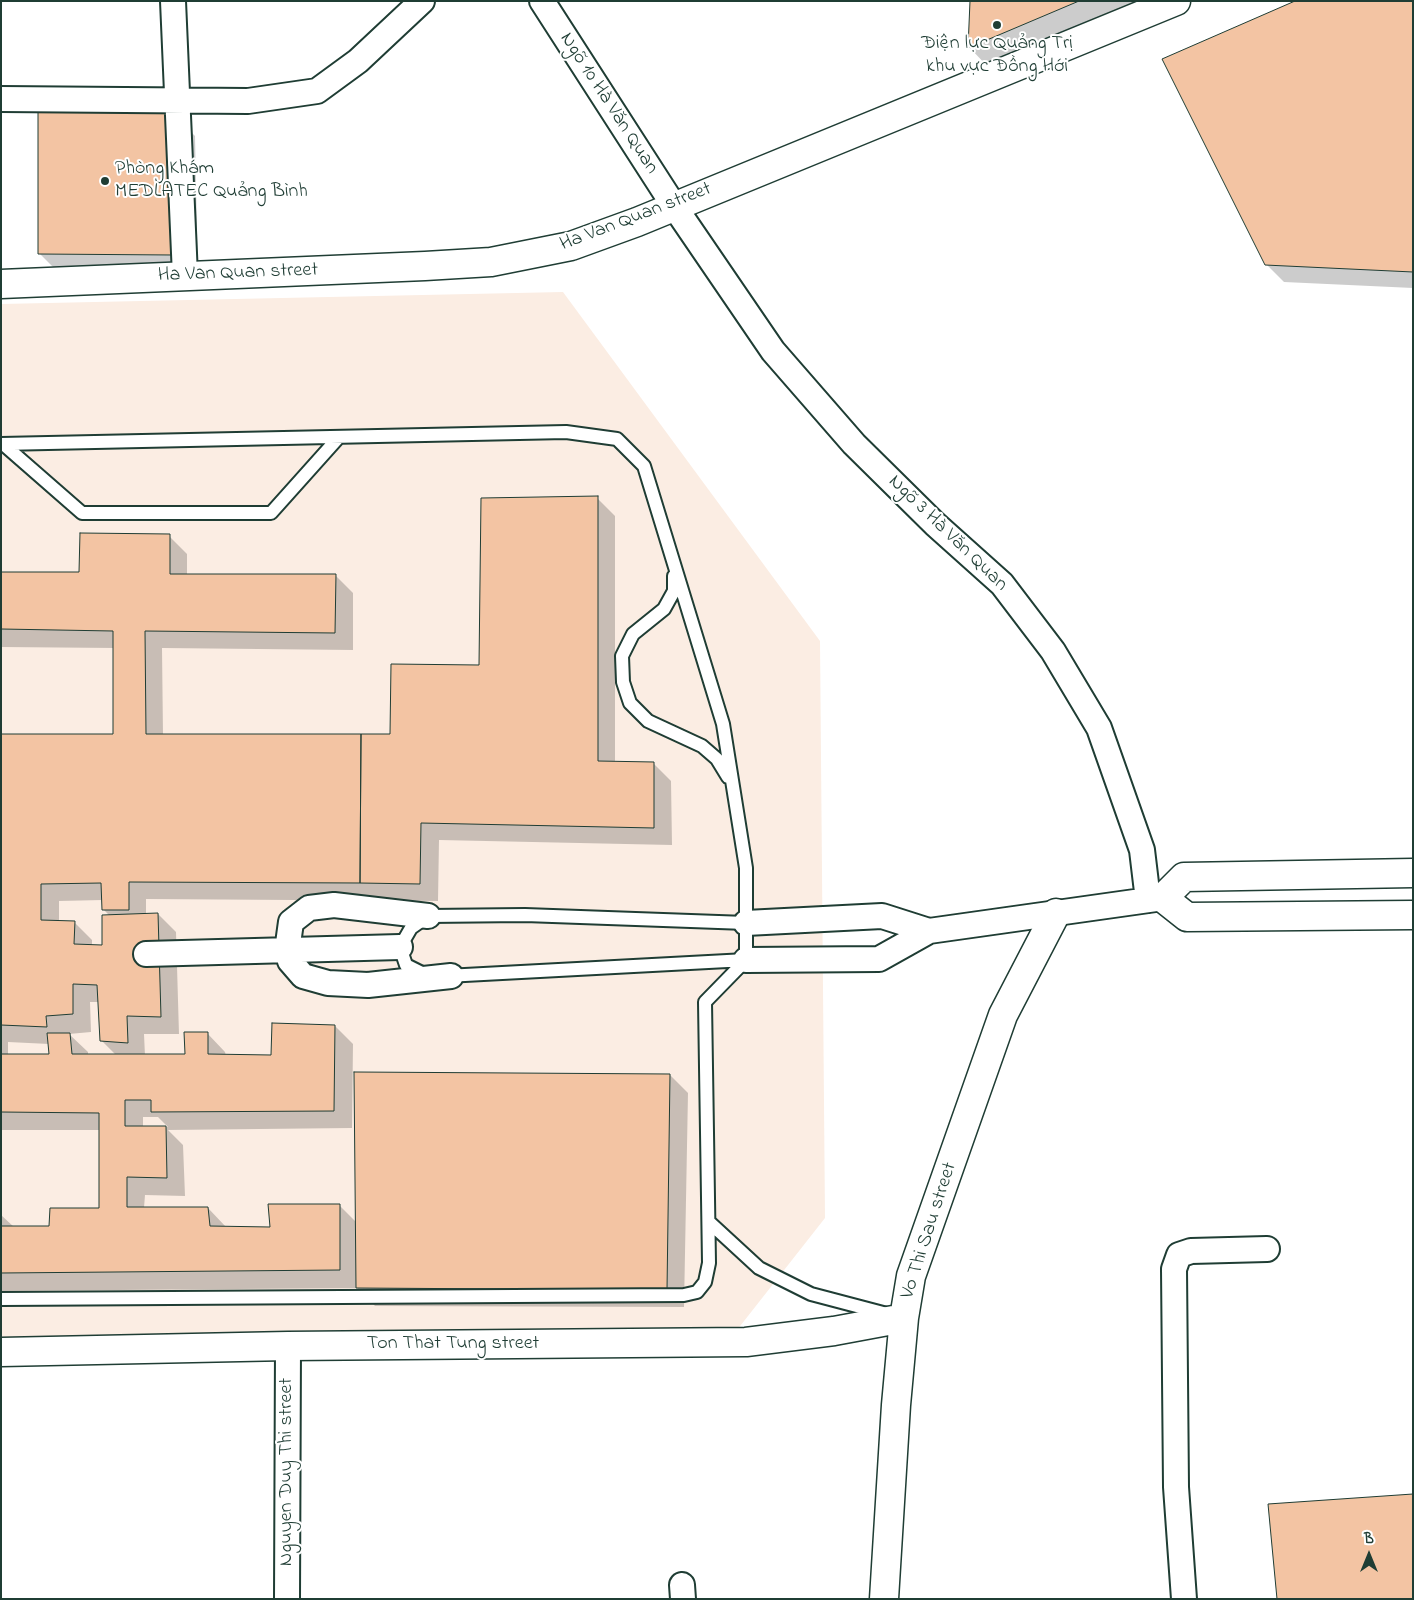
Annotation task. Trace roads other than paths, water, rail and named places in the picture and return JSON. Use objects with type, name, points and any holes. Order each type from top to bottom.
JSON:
[{"type":"street","points":[[173,1],[185,276]]},
{"type":"street","points":[[1,99],[177,102],[248,101],[317,91],[358,61],[422,1]]},
{"type":"street","name":"Ngõ 10 Hà Văn Quan","points":[[542,1],[674,206]]},
{"type":"street","name":"Ha Van Quan street","points":[[1,284],[490,262],[571,246],[674,206],[1176,1]]},
{"type":"street","name":"Ngõ 3 Hà Văn Quan","points":[[674,206],[773,351],[854,444],[935,524],[1002,584],[1054,652],[1099,728],[1142,850],[1155,899]]},
{"type":"street","points":[[746,960],[879,959],[929,931],[1155,899],[1184,876],[1413,873]]},
{"type":"street","points":[[1155,899],[1187,917],[1413,915]]},
{"type":"street","points":[[428,916],[334,905],[309,908],[291,922],[287,951],[290,961],[303,976],[328,983],[368,985],[451,976]]},
{"type":"street","name":"Vo Thi Sau street","points":[[884,1599],[904,1318],[911,1276],[1003,1015],[1056,913]]},
{"type":"street","points":[[746,923],[882,916],[929,931]]},
{"type":"street","points":[[146,954],[400,947]]},
{"type":"street","points":[[1184,1599],[1176,1488],[1174,1269],[1179,1255],[1191,1251],[1267,1249]]},
{"type":"street","name":"Ton That Tung street","points":[[1,1352],[288,1346],[746,1342],[834,1331],[904,1318]]},
{"type":"street","name":"Nguyen Duy Thi street","points":[[288,1346],[288,1599]]},
{"type":"lane","points":[[1,1299],[684,1295],[697,1292],[705,1282],[709,1263],[705,1002],[746,960],[746,868],[723,724],[644,466],[617,439],[566,432],[2,444]]},
{"type":"lane","points":[[2,444],[82,513],[271,513],[339,437]]},
{"type":"lane","points":[[674,566],[674,591],[664,609],[633,634],[622,656],[623,682],[630,703],[648,721],[702,746],[717,759],[732,784]]},
{"type":"lane","points":[[746,923],[515,915],[428,916],[411,928],[400,947],[406,965],[423,975],[451,976],[746,960]]},
{"type":"lane","points":[[708,1222],[759,1268],[811,1294],[904,1318]]},
{"type":"place","name":"Điện lực Quảng Trị khu vực Đồng Hới","points":[[997,25]]},
{"type":"place","name":"Phòng Khám MEDLATEC Quảng Bình","points":[[105,181]]}]
